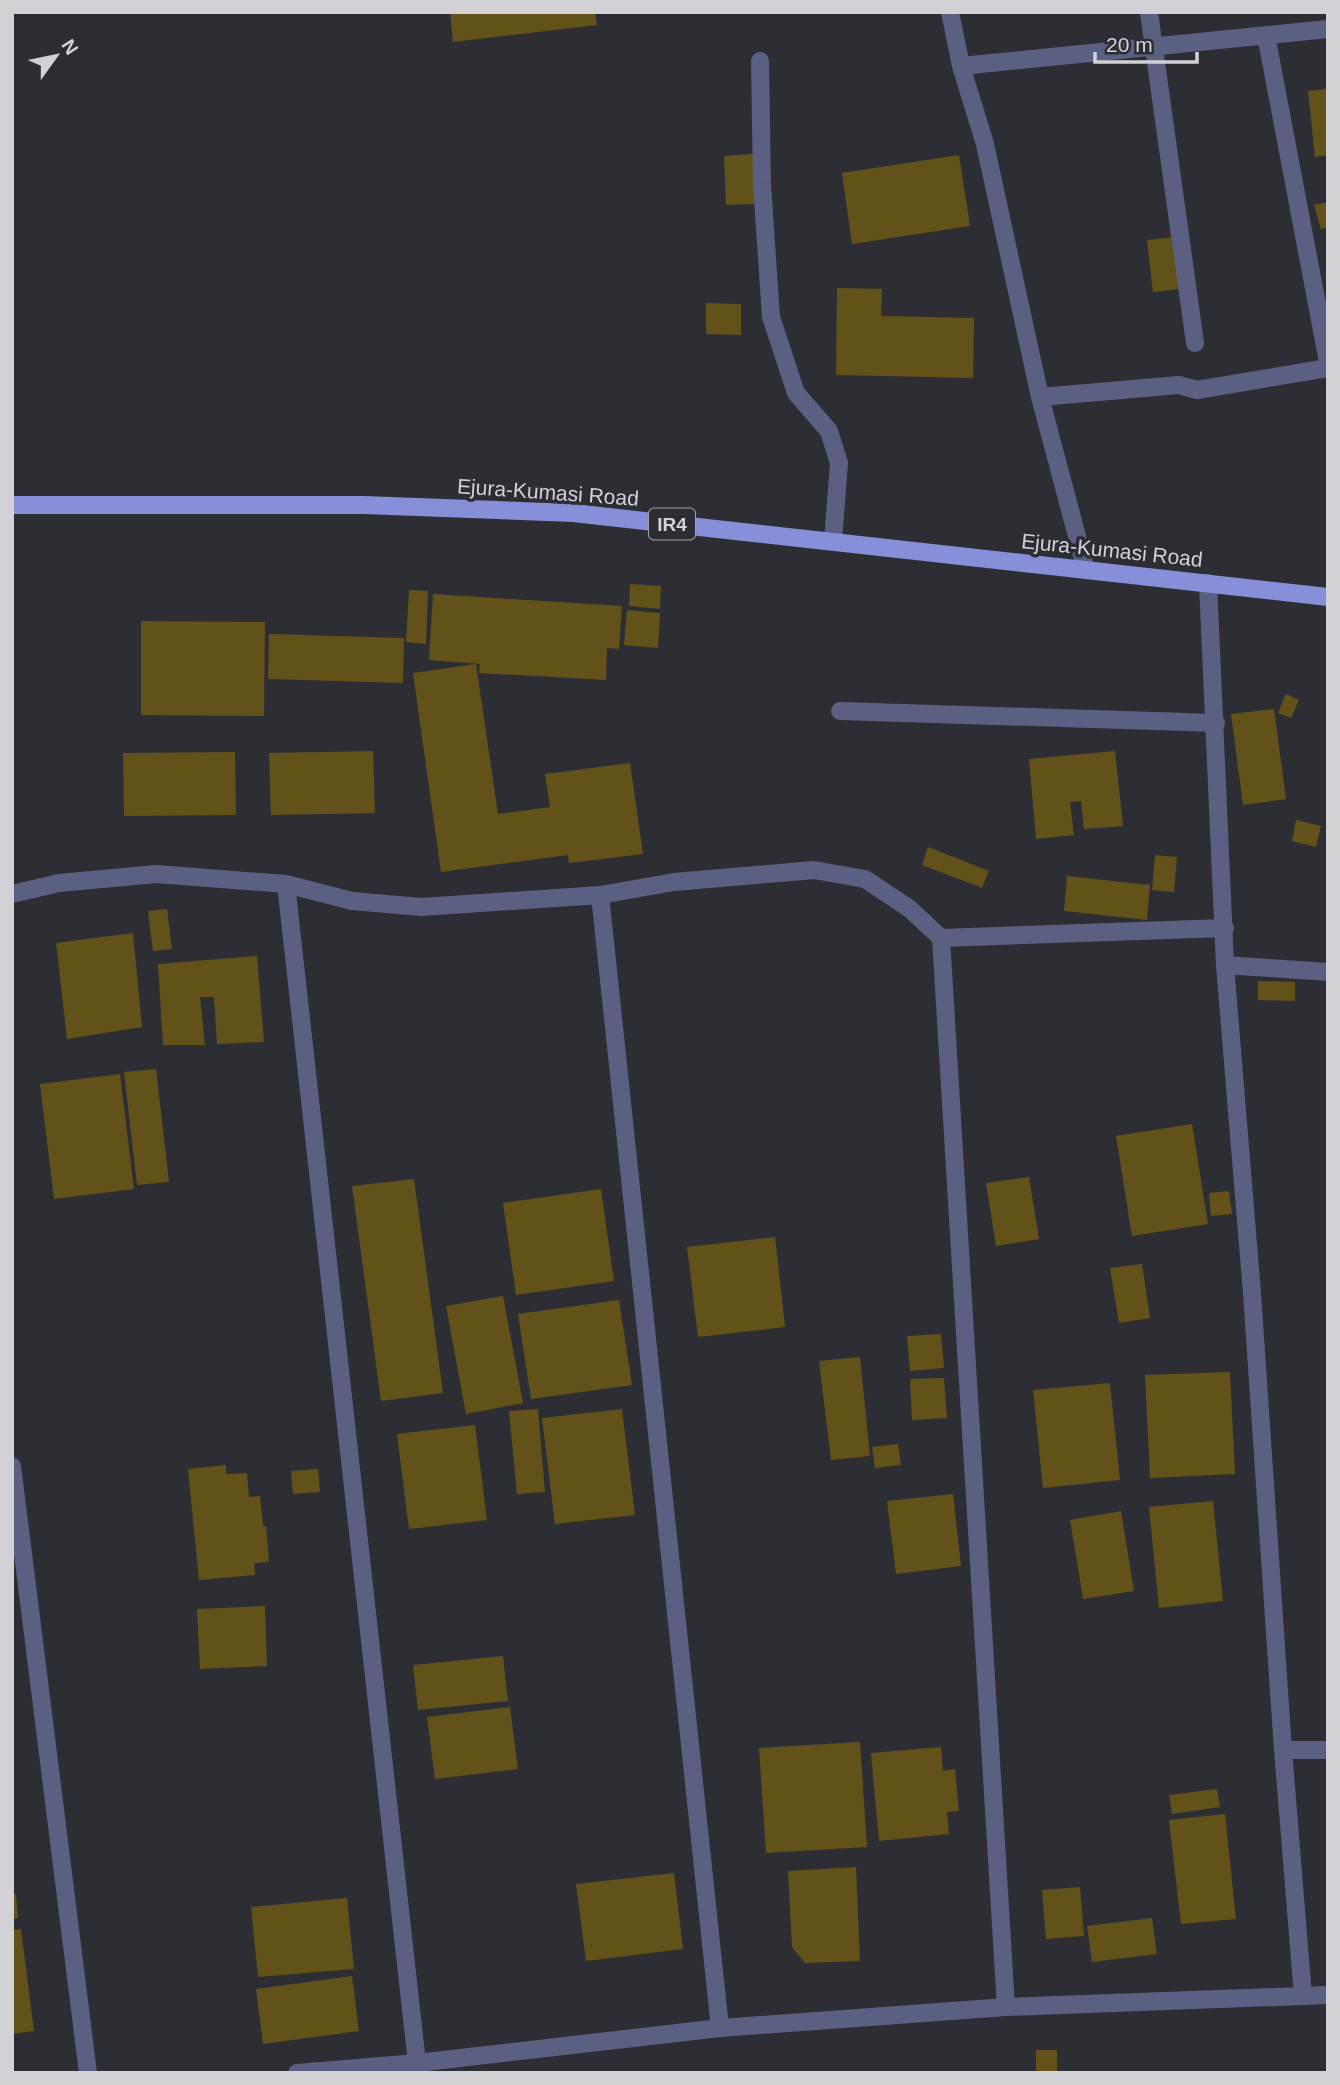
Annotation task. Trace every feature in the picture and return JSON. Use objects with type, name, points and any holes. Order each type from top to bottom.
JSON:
[{"type":"main road","name":"Ejura-Kumasi Road","points":[[12,505],[363,505],[573,513],[1328,597]]},
{"type":"street","points":[[950,12],[961,66],[985,144],[1040,397],[1086,570]]},
{"type":"street","points":[[1149,12],[1195,343]]},
{"type":"street","points":[[961,66],[1328,29]]},
{"type":"street","points":[[1266,35],[1328,362]]},
{"type":"street","points":[[760,61],[762,184],[771,317],[796,393],[829,430],[839,463],[833,541]]},
{"type":"street","points":[[1040,397],[1179,385],[1197,390],[1328,368]]},
{"type":"street","points":[[1208,583],[1225,965],[1252,1293],[1303,1996]]},
{"type":"street","points":[[840,712],[1216,723]]},
{"type":"street","points":[[12,894],[59,883],[156,874],[286,884],[352,901],[421,907],[600,895],[674,881],[814,870],[865,878],[910,909],[941,938],[1006,2007]]},
{"type":"street","points":[[286,884],[417,2063]]},
{"type":"street","points":[[600,895],[720,2028]]},
{"type":"street","points":[[941,938],[1224,928]]},
{"type":"street","points":[[1225,965],[1328,972]]},
{"type":"street","points":[[12,1466],[88,2073]]},
{"type":"street","points":[[1283,1749],[1328,1751]]},
{"type":"street","points":[[297,2073],[417,2063],[720,2028],[1006,2007],[1328,1995]]},
{"type":"building","points":[[450,12],[595,12],[597,25],[453,42]]},
{"type":"building","points":[[1328,89],[1328,155],[1315,157],[1308,91]]},
{"type":"building","points":[[753,154],[755,204],[726,205],[724,156]]},
{"type":"building","points":[[959,155],[970,226],[852,244],[842,173]]},
{"type":"building","points":[[1328,202],[1328,228],[1321,229],[1314,205]]},
{"type":"building","points":[[1175,237],[1181,289],[1153,292],[1147,240]]},
{"type":"building","points":[[837,288],[882,289],[881,316],[974,318],[973,378],[836,375]]},
{"type":"building","points":[[706,303],[741,304],[741,335],[706,334]]},
{"type":"building","points":[[630,584],[661,586],[660,609],[629,606]]},
{"type":"building","points":[[409,590],[428,591],[426,644],[406,642]]},
{"type":"building","points":[[433,594],[622,606],[619,649],[607,648],[606,680],[479,673],[480,664],[429,660]]},
{"type":"building","points":[[627,610],[660,613],[658,648],[624,645]]},
{"type":"building","points":[[141,621],[265,622],[264,716],[141,715]]},
{"type":"building","points":[[269,634],[404,638],[403,683],[268,679]]},
{"type":"building","points":[[476,664],[498,814],[550,807],[545,774],[630,763],[643,854],[569,863],[568,855],[441,872],[413,673]]},
{"type":"building","points":[[1286,694],[1299,700],[1291,718],[1278,713]]},
{"type":"building","points":[[1274,709],[1286,799],[1243,805],[1231,714]]},
{"type":"building","points":[[373,751],[375,813],[271,815],[269,753]]},
{"type":"building","points":[[1115,751],[1123,826],[1084,829],[1081,801],[1070,802],[1074,835],[1036,839],[1029,759]]},
{"type":"building","points":[[235,752],[236,815],[124,816],[123,753]]},
{"type":"building","points":[[1296,820],[1321,826],[1316,847],[1292,841]]},
{"type":"building","points":[[928,847],[989,871],[982,888],[922,865]]},
{"type":"building","points":[[1155,855],[1177,857],[1174,892],[1152,890]]},
{"type":"building","points":[[1067,876],[1150,885],[1147,920],[1064,911]]},
{"type":"building","points":[[167,909],[172,949],[153,951],[148,911]]},
{"type":"building","points":[[133,933],[142,1027],[67,1039],[56,943]]},
{"type":"building","points":[[257,956],[264,1042],[217,1044],[214,997],[200,997],[205,1045],[163,1045],[158,964]]},
{"type":"building","points":[[1258,981],[1295,982],[1295,1001],[1258,1000]]},
{"type":"building","points":[[156,1069],[169,1182],[137,1185],[124,1072]]},
{"type":"building","points":[[120,1074],[134,1189],[54,1199],[40,1084]]},
{"type":"building","points":[[1192,1124],[1208,1224],[1132,1236],[1116,1136]]},
{"type":"building","points":[[1029,1177],[1039,1239],[996,1246],[986,1183]]},
{"type":"building","points":[[414,1179],[443,1393],[381,1401],[352,1186]]},
{"type":"building","points":[[601,1189],[614,1281],[516,1295],[503,1203]]},
{"type":"building","points":[[1229,1191],[1232,1214],[1211,1216],[1209,1193]]},
{"type":"building","points":[[775,1237],[785,1327],[698,1337],[687,1247]]},
{"type":"building","points":[[1142,1264],[1150,1318],[1119,1323],[1110,1268]]},
{"type":"building","points":[[503,1296],[523,1403],[466,1414],[446,1306]]},
{"type":"building","points":[[619,1300],[632,1385],[531,1399],[518,1314]]},
{"type":"building","points":[[941,1334],[944,1368],[910,1371],[907,1336]]},
{"type":"building","points":[[860,1357],[870,1456],[831,1460],[819,1361]]},
{"type":"building","points":[[1230,1372],[1235,1474],[1150,1478],[1145,1375]]},
{"type":"building","points":[[944,1378],[947,1418],[912,1420],[910,1379]]},
{"type":"building","points":[[1110,1383],[1120,1480],[1043,1488],[1033,1390]]},
{"type":"building","points":[[538,1409],[545,1492],[517,1494],[509,1411]]},
{"type":"building","points":[[622,1409],[635,1515],[555,1524],[542,1418]]},
{"type":"building","points":[[475,1425],[487,1520],[409,1529],[397,1434]]},
{"type":"building","points":[[898,1444],[901,1465],[875,1468],[872,1447]]},
{"type":"building","points":[[226,1465],[226,1474],[247,1473],[249,1497],[260,1496],[269,1562],[254,1563],[255,1575],[199,1580],[188,1469]]},
{"type":"building","points":[[318,1469],[320,1492],[293,1494],[291,1471]]},
{"type":"building","points":[[953,1494],[961,1566],[896,1574],[887,1501]]},
{"type":"building","points":[[1213,1501],[1223,1601],[1159,1608],[1149,1507]]},
{"type":"building","points":[[1121,1511],[1134,1591],[1083,1599],[1070,1520]]},
{"type":"building","points":[[265,1606],[267,1666],[200,1669],[197,1609]]},
{"type":"building","points":[[503,1656],[508,1701],[418,1710],[413,1665]]},
{"type":"building","points":[[510,1707],[518,1769],[435,1779],[427,1717]]},
{"type":"building","points":[[860,1742],[867,1847],[766,1853],[759,1748]]},
{"type":"building","points":[[941,1747],[943,1771],[955,1769],[959,1811],[947,1812],[949,1834],[879,1841],[871,1753]]},
{"type":"building","points":[[1217,1789],[1220,1807],[1172,1814],[1169,1795]]},
{"type":"building","points":[[1225,1814],[1236,1919],[1181,1924],[1169,1820]]},
{"type":"building","points":[[856,1867],[860,1961],[805,1963],[792,1947],[788,1871]]},
{"type":"building","points":[[674,1873],[683,1949],[586,1961],[576,1884]]},
{"type":"building","points":[[1080,1887],[1084,1936],[1046,1939],[1042,1890]]},
{"type":"building","points":[[12,1894],[16,1894],[18,1918],[12,1919]]},
{"type":"building","points":[[347,1898],[354,1969],[258,1977],[251,1907]]},
{"type":"building","points":[[1152,1918],[1157,1954],[1092,1962],[1087,1926]]},
{"type":"building","points":[[21,1929],[34,2031],[12,2034],[12,1930]]},
{"type":"building","points":[[352,1976],[359,2031],[263,2044],[256,1989]]},
{"type":"building","points":[[1036,2050],[1057,2050],[1057,2073],[1036,2073]]}]
